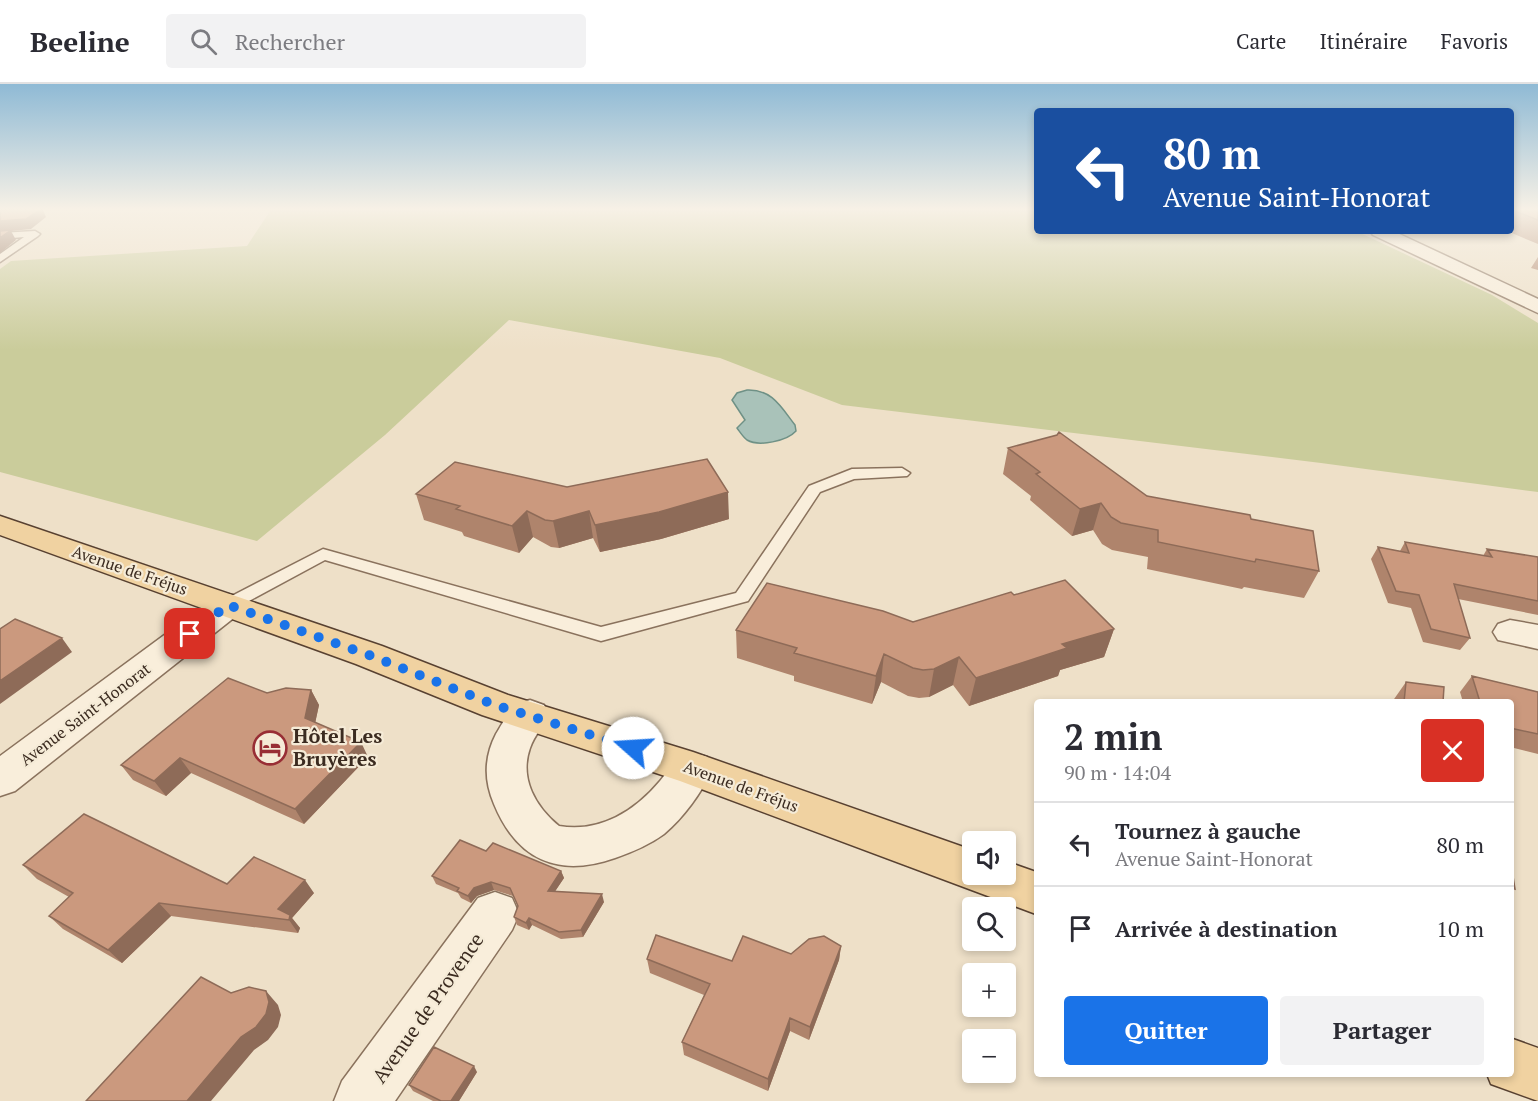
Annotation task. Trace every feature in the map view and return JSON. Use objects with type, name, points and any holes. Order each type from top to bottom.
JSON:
[{"type":"main road","name":"Avenue de Fréjus","points":[[0,525],[369,655],[495,705],[693,769],[962,866]]},
{"type":"main road","points":[[1014,885],[1034,892]]},
{"type":"main road","points":[[1514,1066],[1538,1075]]},
{"type":"street","points":[[1430,255],[1538,307]]},
{"type":"street","name":"Avenue Saint-Honorat","points":[[0,779],[228,605]]},
{"type":"street","points":[[530,715],[512,743],[506,777],[514,803],[537,853],[604,843],[639,827],[670,801],[693,769]]},
{"type":"street","name":"Avenue de Provence","points":[[362,1101],[495,914]]},
{"type":"lane","points":[[228,605],[323,554],[600,634],[742,597],[813,489],[852,474],[902,473]]},
{"type":"green space","points":[[98,255],[1408,255],[1492,295],[1538,323],[1538,492],[1321,463],[842,405],[720,358],[509,320],[385,435],[257,541],[0,472],[0,269],[11,261]]},
{"type":"water","points":[[756,390],[775,400],[795,425],[796,431],[786,438],[773,442],[758,443],[747,440],[737,428],[745,420],[732,400],[737,393]]},
{"type":"building","points":[[1059,432],[1147,496],[1250,515],[1251,519],[1313,531],[1319,571],[1256,559],[1255,562],[1158,542],[1158,530],[1121,523],[1111,517],[1101,503],[1080,509],[1036,474],[1040,472],[1008,448],[1057,435]]},
{"type":"building","points":[[707,459],[728,492],[659,512],[595,525],[589,511],[553,521],[545,520],[527,511],[512,526],[456,509],[460,506],[416,494],[455,462],[567,487]]},
{"type":"building","points":[[1405,542],[1492,557],[1487,549],[1538,557],[1538,601],[1454,584],[1470,638],[1431,629],[1419,595],[1396,591],[1378,547],[1409,553]]},
{"type":"building","points":[[1065,580],[1114,629],[1062,644],[1067,648],[976,678],[959,657],[934,669],[923,670],[913,668],[884,654],[876,676],[794,653],[797,648],[736,630],[767,583],[883,611],[913,622],[1011,592],[1014,595]]},
{"type":"building","points":[[15,619],[62,638],[0,681],[0,629]]},
{"type":"building","points":[[1472,676],[1538,692],[1538,734],[1514,729],[1514,699],[1479,699]]},
{"type":"building","points":[[228,678],[267,693],[286,688],[311,690],[305,718],[361,742],[295,809],[180,758],[154,781],[121,765]]},
{"type":"building","points":[[1406,682],[1444,687],[1443,699],[1404,699]]},
{"type":"building","points":[[84,814],[227,884],[254,857],[305,880],[278,909],[290,915],[289,920],[159,903],[108,950],[49,916],[73,893],[23,865]]},
{"type":"building","points":[[460,840],[486,851],[493,843],[561,871],[548,891],[602,894],[581,930],[559,932],[529,918],[526,923],[514,917],[518,906],[510,888],[491,882],[474,888],[468,896],[457,891],[459,888],[432,876]]},
{"type":"building","points":[[656,935],[732,961],[743,936],[791,954],[809,939],[824,936],[841,946],[810,1027],[790,1018],[768,1079],[682,1042],[710,984],[647,959]]},
{"type":"building","points":[[201,977],[231,993],[249,987],[266,991],[269,1002],[266,1014],[256,1027],[241,1037],[187,1101],[86,1101]]},
{"type":"building","points":[[434,1047],[474,1066],[451,1101],[441,1101],[409,1085]]},
{"type":"place","name":"Hôtel Les Bruyères","points":[[270,748]]},
{"type":"route","points":[[190,634],[228,605],[369,655],[495,705],[633,748]]}]
